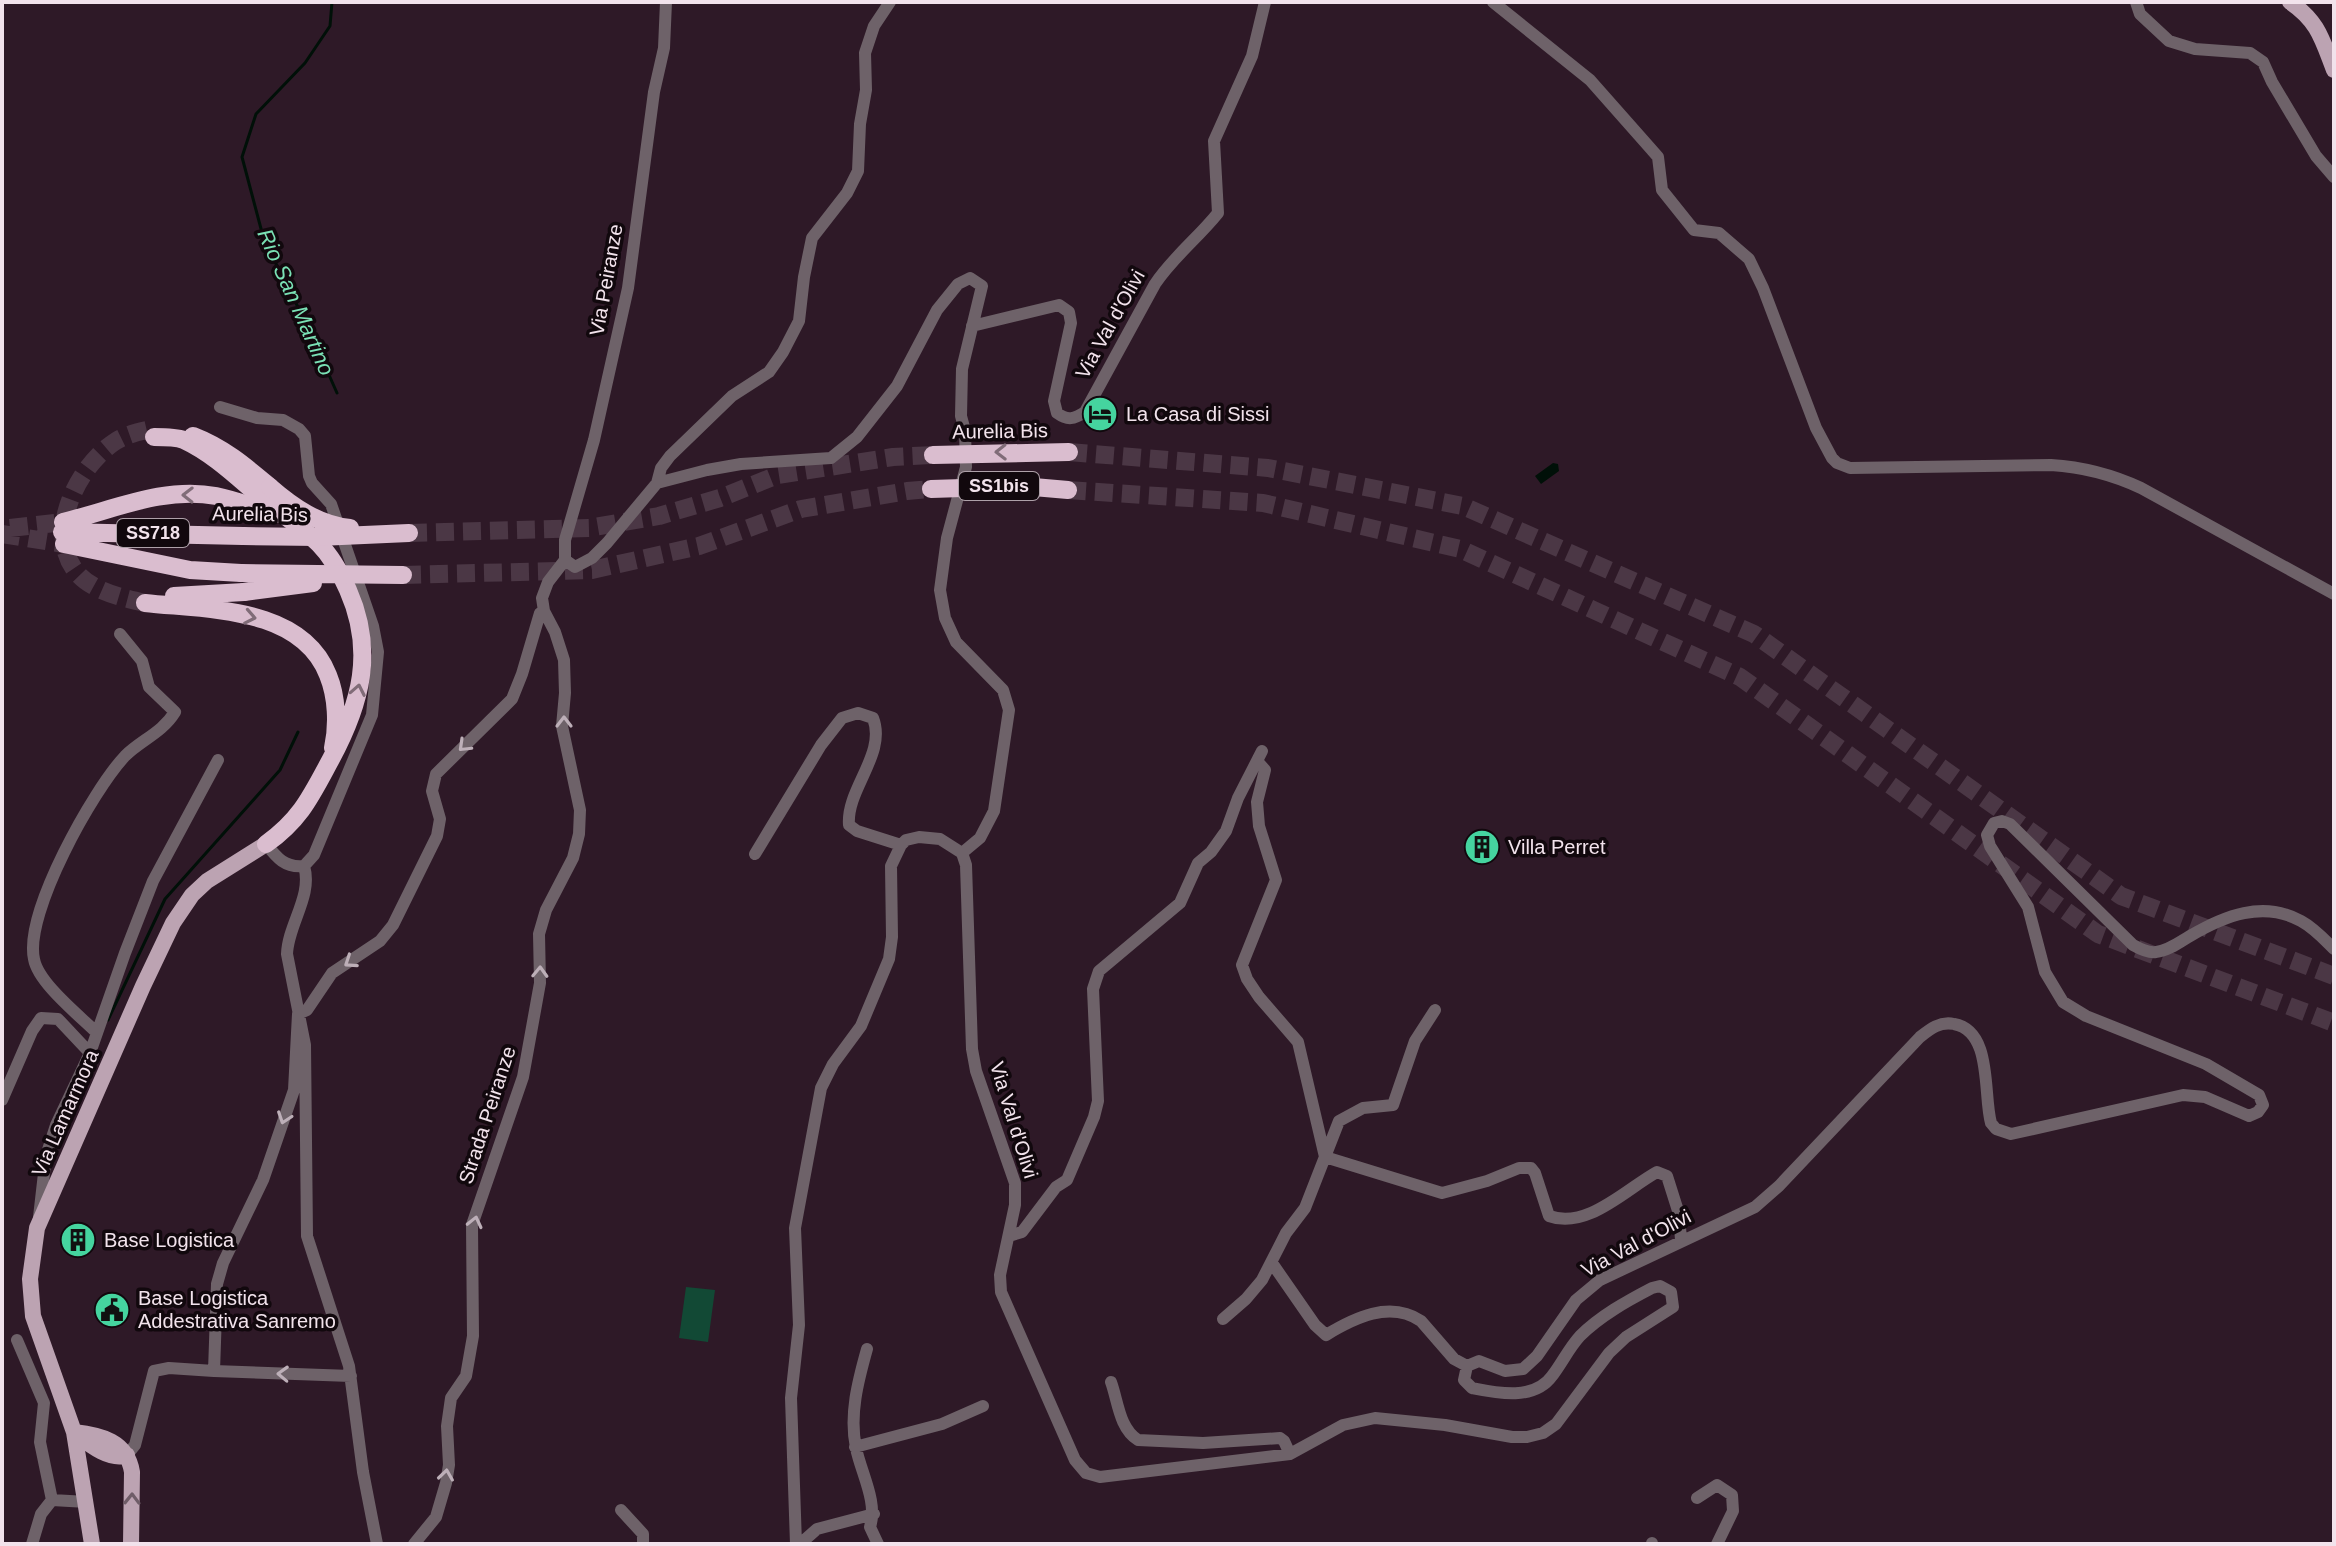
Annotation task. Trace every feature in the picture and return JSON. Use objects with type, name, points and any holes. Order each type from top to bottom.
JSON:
[{"type":"highway","name":"Aurelia Bis","points":[[63,532],[319,537],[409,530],[333,525],[307,514],[234,456],[213,444],[180,431],[152,433],[182,439],[234,473],[290,519]]},
{"type":"highway","name":"Aurelia Bis","points":[[933,455],[1069,452]]},
{"type":"highway","name":"SS1bis","points":[[931,489],[1022,486],[1068,490]]},
{"type":"highway","points":[[63,532],[105,512],[143,499],[178,494],[215,495],[290,519],[320,545],[335,564],[360,620],[363,653],[359,691],[347,731],[309,803],[294,822],[266,844]]},
{"type":"highway","name":"SS718","points":[[63,532],[176,568],[243,582],[403,575]]},
{"type":"highway","points":[[243,582],[204,595],[146,599],[261,618],[295,632],[315,651],[332,685],[335,724],[329,762]]},
{"type":"main road","points":[[2290,2],[2307,14],[2322,37],[2334,70]]},
{"type":"main road","name":"Via Lamarmora","points":[[92,1544],[74,1432],[33,1316],[30,1279],[37,1228],[173,923],[192,895],[207,881],[266,844]]},
{"type":"main road","points":[[74,1432],[117,1458],[127,1455],[132,1472],[131,1544]]},
{"type":"street","name":"Via Peiranze","points":[[565,560],[565,540],[594,440],[632,262],[654,92],[664,48],[666,2]]},
{"type":"street","points":[[298,1014],[307,1010],[332,973],[380,941],[393,925],[437,836],[440,819],[432,791],[436,774],[512,699],[540,613],[544,611],[544,590],[565,560],[575,567],[592,558],[657,483],[661,468],[670,456],[732,396],[769,372],[783,352],[799,321],[812,238],[847,193],[858,171],[860,124],[866,90],[865,53],[874,26],[890,2]]},
{"type":"street","name":"Via Val d'Olivi","points":[[972,326],[1059,305],[1069,312],[1071,323],[1054,401],[1057,413],[1065,418],[1074,418],[1085,412],[1168,264],[1218,213],[1214,141],[1252,56],[1265,2]]},
{"type":"street","points":[[1493,2],[1590,80],[1658,157],[1662,190],[1687,224],[1699,233],[1719,233],[1749,259],[1823,442],[1837,463],[1850,468],[2051,465],[2081,467],[2112,475],[2334,594]]},
{"type":"street","points":[[2136,2],[2140,14],[2169,41],[2195,49],[2250,53],[2263,62],[2316,156],[2334,177]]},
{"type":"street","points":[[657,483],[741,464],[831,458],[857,437],[897,386],[937,310],[958,284],[970,278],[982,286],[962,369],[960,393],[966,467],[947,538],[940,590],[945,618],[956,642],[1003,690],[1009,710],[994,811],[980,838],[962,853],[947,842],[930,836],[912,838],[901,845],[891,866],[892,937],[889,959],[861,1026],[833,1064],[821,1088],[795,1228],[799,1325],[791,1398],[796,1544],[817,1529],[874,1514]]},
{"type":"street","points":[[220,407],[257,418],[283,420],[305,436],[309,476],[331,504],[373,626],[378,652],[372,715],[314,855],[304,866],[306,888],[287,942],[305,1045],[307,1236],[351,1376],[363,1472],[377,1544]]},
{"type":"street","name":"Strada Peiranze","points":[[414,1544],[436,1517],[446,1483],[451,1398],[466,1376],[473,1336],[472,1225],[523,1077],[540,983],[539,934],[546,910],[573,858],[579,834],[580,810],[562,726],[564,660],[544,611]]},
{"type":"street","name":"Via Lamarmora","points":[[97,1033],[41,976],[33,958],[34,937],[41,908],[58,864],[81,822],[124,758],[162,729],[175,712],[149,687],[142,661],[120,634]]},
{"type":"street","points":[[755,854],[821,745],[842,718],[858,713],[873,718],[877,735],[849,807],[849,825],[857,831],[901,845]]},
{"type":"street","points":[[1009,1236],[1022,1232],[1028,1220],[1056,1187],[1067,1180],[1094,1117],[1098,1101],[1093,989],[1099,971],[1180,903],[1198,863],[1211,852],[1226,831],[1238,798],[1260,756],[1265,770],[1257,802],[1259,826],[1276,880],[1242,965],[1259,997],[1298,1042],[1325,1157]]},
{"type":"street","name":"Via Lamarmora","points":[[37,1228],[48,1152],[90,1053],[153,881],[218,760]]},
{"type":"street","name":"Via Val d'Olivi","points":[[962,853],[967,875],[972,1049],[976,1071],[1015,1183],[1015,1205],[1000,1275],[1001,1292],[1075,1460],[1092,1476],[1290,1454],[1343,1425],[1375,1418],[1445,1425],[1512,1437],[1543,1433],[1569,1409],[1609,1353],[1626,1337],[1669,1310],[1674,1299],[1671,1292],[1660,1286],[1652,1288],[1619,1307],[1583,1333],[1551,1379],[1529,1392],[1472,1388],[1464,1380],[1467,1366],[1479,1361],[1505,1371],[1523,1369],[1537,1356],[1576,1300],[1600,1280],[1740,1214],[1766,1198],[1920,1037],[1938,1025],[1963,1026],[1978,1043],[1984,1063],[1991,1123],[2004,1133],[2011,1134],[2183,1095],[2205,1097],[2249,1116],[2261,1109],[2263,1105],[2259,1095],[2225,1073],[2086,1016],[2063,1002],[2045,972],[2028,907],[1990,846],[1987,835],[1994,823],[2002,821],[2010,824],[2133,945],[2141,949],[2165,950],[2231,916],[2268,911],[2303,921],[2334,949]]},
{"type":"street","points":[[266,844],[284,864],[304,866]]},
{"type":"street","points":[[1223,1319],[1246,1299],[1305,1208],[1339,1121],[1363,1108],[1393,1105],[1415,1041],[1435,1010]]},
{"type":"street","points":[[214,1371],[217,1284],[223,1263],[263,1180],[294,1090],[298,1014]]},
{"type":"street","points":[[2,1100],[32,1031],[41,1018],[58,1019],[90,1053]]},
{"type":"street","points":[[48,1152],[59,1154],[71,1150]]},
{"type":"street","points":[[48,1152],[62,1170]]},
{"type":"street","points":[[1325,1157],[1442,1193],[1487,1181],[1519,1168],[1531,1168],[1549,1216],[1560,1220],[1572,1219],[1600,1208],[1657,1172],[1667,1176],[1679,1214],[1681,1240]]},
{"type":"street","points":[[1272,1263],[1315,1325],[1326,1335],[1363,1315],[1394,1312],[1414,1316],[1454,1359],[1467,1366]]},
{"type":"street","points":[[17,1340],[44,1403],[40,1442],[52,1500],[41,1514],[32,1544]]},
{"type":"street","points":[[867,1349],[858,1381],[853,1428],[855,1447],[874,1514],[870,1527],[878,1544]]},
{"type":"street","points":[[127,1455],[135,1445],[154,1371],[169,1368],[351,1376]]},
{"type":"street","points":[[1111,1382],[1122,1420],[1131,1436],[1138,1440],[1203,1443],[1280,1438],[1290,1454]]},
{"type":"street","points":[[855,1447],[942,1424],[983,1406]]},
{"type":"street","points":[[1697,1498],[1717,1485],[1732,1495],[1733,1511],[1717,1544]]},
{"type":"street","points":[[52,1500],[87,1502]]},
{"type":"street","points":[[621,1510],[643,1534],[643,1544]]},
{"type":"green space","points":[[686,1287],[715,1290],[708,1342],[679,1338]]},
{"type":"shaded area","points":[[1553,463],[1558,464],[1559,471],[1541,484],[1535,476]]},
{"type":"waterway","name":"Rio San Martino","points":[[332,2],[330,26],[305,63],[256,114],[242,157],[264,240],[337,393]]},
{"type":"waterway","name":"Rio San Martino","points":[[108,1020],[165,899],[280,770],[298,732]]},
{"type":"tunnel","points":[[145,603],[109,593],[84,580],[68,558],[64,540],[70,502],[89,466],[116,441],[151,429]]},
{"type":"tunnel","points":[[1069,452],[1268,468],[1463,506],[1754,634],[2121,896],[2334,976]]},
{"type":"tunnel","points":[[409,533],[589,528],[659,516],[720,498],[778,475],[893,457],[933,455]]},
{"type":"tunnel","points":[[403,575],[592,570],[699,546],[801,509],[931,489]]},
{"type":"tunnel","points":[[1068,490],[1263,503],[1460,549],[1740,677],[2098,934],[2334,1023]]},
{"type":"tunnel","points":[[10,528],[63,522]]},
{"type":"tunnel","points":[[2,534],[64,544]]},
{"type":"place","name":"La Casa di Sissi","points":[[1100,414]]},
{"type":"place","name":"Villa Perret","points":[[1482,847]]},
{"type":"place","name":"Base Logistica","points":[[78,1240]]},
{"type":"place","name":"Base Logistica Addestrativa Sanremo","points":[[112,1310]]}]
